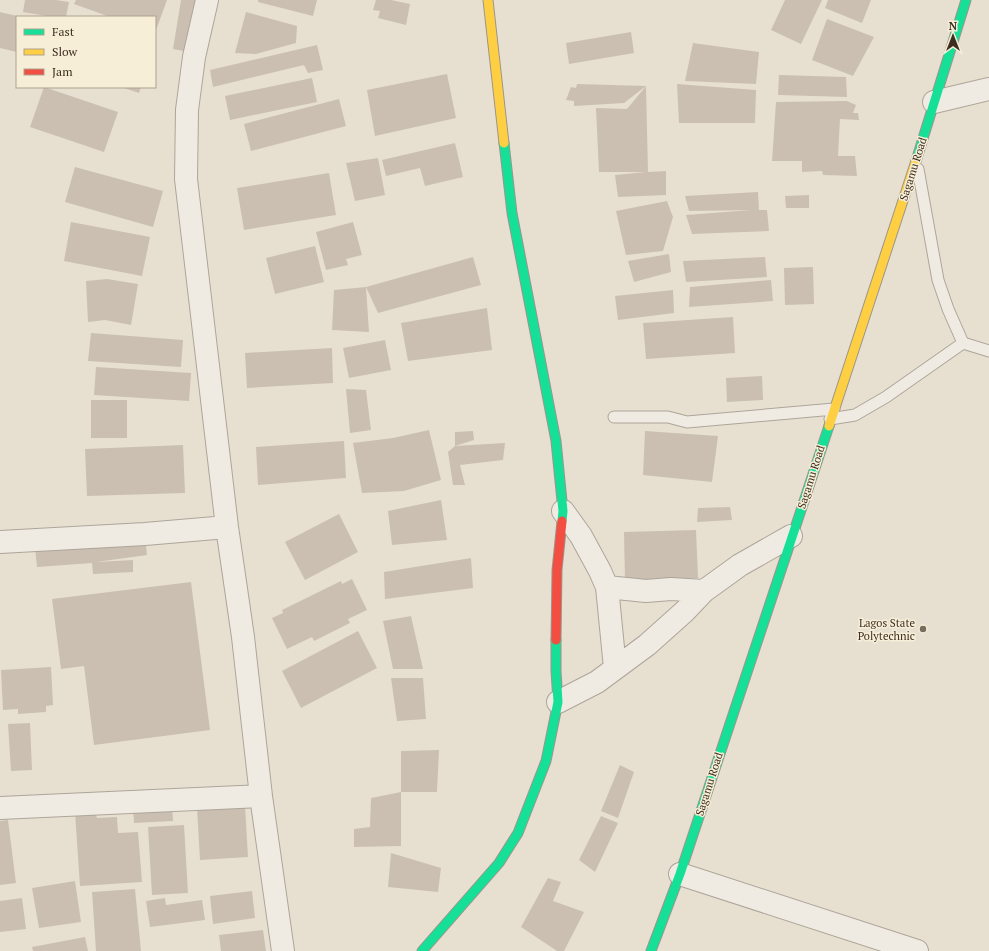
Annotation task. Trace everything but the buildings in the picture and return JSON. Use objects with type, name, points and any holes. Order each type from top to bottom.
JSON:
[{"type":"main road","points":[[422,951],[499,863],[518,833],[546,761],[558,702],[556,671],[557,570],[563,511],[556,441],[512,213],[488,0]]},
{"type":"main road","name":"Sagamu Road","points":[[651,951],[680,874],[917,159],[966,0]]},
{"type":"street","points":[[207,0],[194,57],[188,103],[186,179],[227,527],[243,637],[261,796],[283,951]]},
{"type":"street","points":[[934,102],[989,90]]},
{"type":"street","points":[[563,511],[581,536],[607,587],[615,668]]},
{"type":"street","points":[[0,542],[145,534],[227,527]]},
{"type":"street","points":[[558,702],[597,682],[647,644],[685,611],[704,591],[740,565],[791,536]]},
{"type":"street","points":[[607,587],[646,591],[671,589],[704,591]]},
{"type":"street","points":[[0,808],[261,796]]},
{"type":"street","points":[[680,874],[917,951]]},
{"type":"lane","points":[[917,159],[938,280],[948,309],[963,344]]},
{"type":"lane","points":[[614,417],[668,417],[687,422],[832,414],[855,415],[886,397],[963,344],[989,351]]},
{"type":"traffic: fast","points":[[916,161],[966,0]]},
{"type":"traffic: fast","points":[[504,143],[512,213],[556,441],[563,511],[562,521]]},
{"type":"traffic: fast","points":[[651,951],[680,874],[829,426]]},
{"type":"traffic: fast","points":[[422,951],[499,863],[518,833],[546,761],[558,702],[556,640]]},
{"type":"traffic: slow","points":[[488,0],[504,143]]},
{"type":"traffic: slow","points":[[829,426],[916,161]]},
{"type":"traffic: jam","points":[[556,640],[557,570],[562,521]]},
{"type":"place","name":"Lagos State Polytechnic","points":[[923,629]]}]
